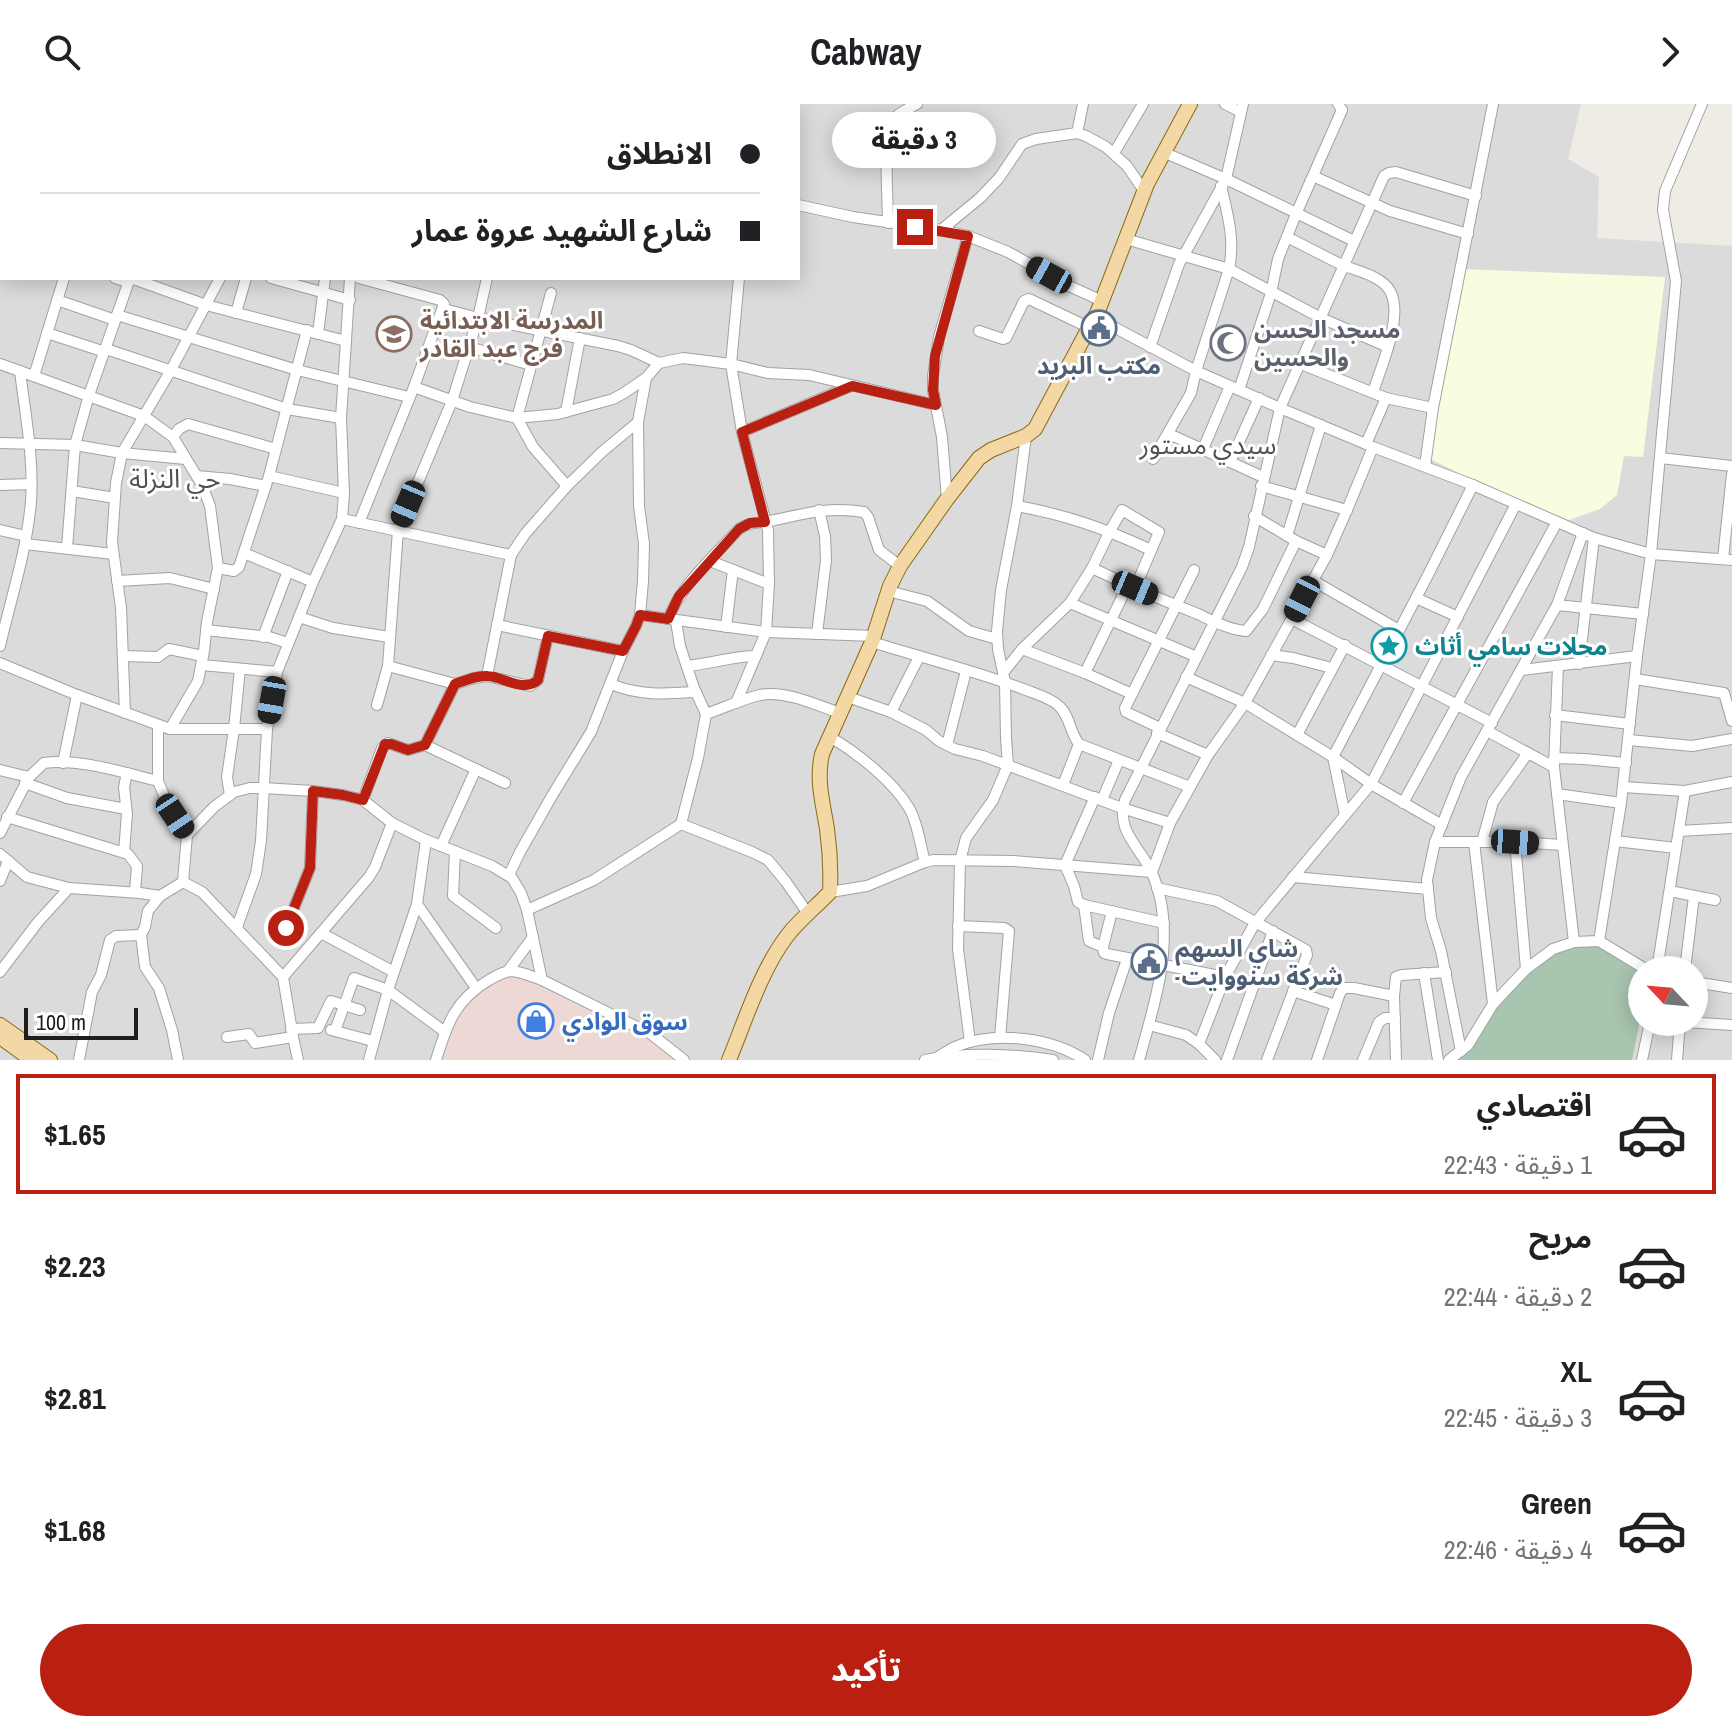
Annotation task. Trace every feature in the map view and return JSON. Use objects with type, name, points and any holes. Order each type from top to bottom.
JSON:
[{"type":"main road","points":[[729,1060],[749,1007],[779,947],[830,892],[831,868],[819,776],[822,754],[873,639],[888,591],[900,566],[965,475],[986,453],[1035,429],[1102,301],[1144,191],[1190,104]]},
{"type":"main road","points":[[0,1025],[50,1060]]},
{"type":"main road","points":[[0,1037],[32,1060]]},
{"type":"street","points":[[888,223],[888,143],[892,121],[917,104]]},
{"type":"street","points":[[1077,133],[1083,104]]},
{"type":"street","points":[[1114,153],[1143,104]]},
{"type":"street","points":[[1150,347],[1184,255],[1224,182],[1242,108],[1225,104]]},
{"type":"street","points":[[1203,449],[1235,388],[1271,293],[1278,259],[1339,121],[1342,110],[1338,104]]},
{"type":"street","points":[[1425,466],[1433,408],[1493,104]]},
{"type":"street","points":[[1599,941],[1621,803],[1651,554],[1676,281],[1663,210],[1665,191],[1702,104]]},
{"type":"street","points":[[941,230],[991,187],[1025,142],[1036,139],[1077,133],[1097,141],[1127,166],[1144,191]]},
{"type":"street","points":[[1163,152],[1354,241]]},
{"type":"street","points":[[1139,1060],[1163,966],[1164,923],[1152,872],[1128,836],[1122,808],[1242,567],[1280,408],[1384,176],[1396,172],[1476,196]]},
{"type":"street","points":[[1313,176],[1371,204],[1468,234]]},
{"type":"street","points":[[1153,459],[1191,393],[1229,269],[1233,252],[1224,182]]},
{"type":"street","points":[[800,205],[968,236],[1008,252],[1102,301]]},
{"type":"street","points":[[947,499],[942,437],[933,390],[935,356],[968,236]]},
{"type":"street","points":[[1287,237],[1376,278],[1392,294],[1393,332],[1373,392]]},
{"type":"street","points":[[1126,239],[1229,269],[1321,318],[1388,347]]},
{"type":"street","points":[[34,376],[63,280]]},
{"type":"street","points":[[67,548],[75,445],[89,395],[130,280]]},
{"type":"street","points":[[133,280],[206,305],[346,341]]},
{"type":"street","points":[[125,713],[112,542],[122,453],[219,280]]},
{"type":"street","points":[[236,313],[245,280]]},
{"type":"street","points":[[278,280],[350,300]]},
{"type":"street","points":[[318,334],[325,280]]},
{"type":"street","points":[[237,927],[256,874],[261,841],[267,729],[277,672],[342,519],[341,418],[350,280]]},
{"type":"street","points":[[359,523],[444,309],[440,300],[366,280]]},
{"type":"street","points":[[377,705],[388,666],[398,530],[452,401],[487,280]]},
{"type":"street","points":[[736,703],[766,632],[769,584],[769,540],[742,432],[731,364],[739,280]]},
{"type":"street","points":[[551,293],[517,418],[533,447],[567,486]]},
{"type":"street","points":[[979,331],[1006,338],[1024,301],[1029,299],[1150,347],[1196,371],[1369,446],[1473,485],[1594,538],[1651,554],[1728,559],[1732,474]]},
{"type":"street","points":[[57,300],[297,370],[411,392],[517,418],[566,412],[620,396],[646,378],[659,363]]},
{"type":"street","points":[[444,309],[631,350],[659,363],[683,358],[731,364],[768,373],[798,373],[936,405]]},
{"type":"street","points":[[218,568],[237,570],[244,553],[267,481],[307,330]]},
{"type":"street","points":[[47,333],[287,409],[341,418]]},
{"type":"street","points":[[566,412],[580,338]]},
{"type":"street","points":[[469,347],[531,365]]},
{"type":"street","points":[[0,364],[144,416],[173,437],[197,476],[210,506],[218,568],[203,661],[195,688],[170,729]]},
{"type":"street","points":[[1301,364],[1386,398],[1433,408]]},
{"type":"street","points":[[0,646],[25,540],[31,499],[20,371]]},
{"type":"street","points":[[509,875],[591,732],[640,615],[644,544],[639,506],[638,422],[646,378]]},
{"type":"street","points":[[742,432],[852,386]]},
{"type":"street","points":[[1230,462],[1259,398]]},
{"type":"street","points":[[1152,872],[1170,823],[1208,755],[1245,703],[1327,555],[1347,510],[1386,398]]},
{"type":"street","points":[[487,676],[511,555],[567,486],[638,422]]},
{"type":"street","points":[[173,437],[188,424],[276,449]]},
{"type":"street","points":[[1092,568],[1214,621],[1246,631],[1263,609],[1292,538],[1299,497],[1321,425]]},
{"type":"street","points":[[1169,434],[1230,462],[1262,482],[1299,497],[1347,510]]},
{"type":"street","points":[[970,1042],[958,926],[960,861],[966,838],[993,800],[1008,765],[1004,677],[997,639],[1001,590],[1026,436]]},
{"type":"street","points":[[0,443],[75,445],[186,459]]},
{"type":"street","points":[[1660,458],[1732,466]]},
{"type":"street","points":[[197,476],[267,481],[344,493]]},
{"type":"street","points":[[0,485],[31,484]]},
{"type":"street","points":[[1345,815],[1333,757],[1473,485]]},
{"type":"street","points":[[72,491],[115,498]]},
{"type":"street","points":[[1199,1044],[1225,977],[1255,923],[1371,784],[1516,504]]},
{"type":"street","points":[[1017,506],[1066,516],[1110,531],[1151,550]]},
{"type":"street","points":[[817,634],[826,560],[819,510]]},
{"type":"street","points":[[527,910],[594,880],[681,824],[706,714],[672,620],[679,596],[739,529],[750,523],[819,510],[866,514],[879,550],[900,566]]},
{"type":"street","points":[[1004,677],[1022,649],[1070,603],[1123,510],[1158,531],[1151,550],[1085,673]]},
{"type":"street","points":[[1254,516],[1327,555]]},
{"type":"street","points":[[342,519],[511,555]]},
{"type":"street","points":[[1403,803],[1557,522]]},
{"type":"street","points":[[0,530],[25,540],[113,554]]},
{"type":"street","points":[[1461,1051],[1446,972],[1431,918],[1427,880],[1435,842],[1457,785],[1557,605],[1583,533]]},
{"type":"street","points":[[1579,664],[1594,538]]},
{"type":"street","points":[[244,553],[313,582]]},
{"type":"street","points":[[710,561],[769,584]]},
{"type":"street","points":[[726,627],[733,570]]},
{"type":"street","points":[[1194,570],[1125,711],[1208,755]]},
{"type":"street","points":[[263,637],[288,571]]},
{"type":"street","points":[[117,581],[170,578],[214,589]]},
{"type":"street","points":[[1312,580],[1399,630]]},
{"type":"street","points":[[888,591],[927,601],[969,631],[997,639]]},
{"type":"street","points":[[1416,598],[1458,617]]},
{"type":"street","points":[[1070,603],[1197,657]]},
{"type":"street","points":[[1557,605],[1643,614]]},
{"type":"street","points":[[640,615],[766,632],[873,639],[966,671],[1004,677],[1059,705],[1079,744],[1190,787]]},
{"type":"street","points":[[299,617],[333,628],[389,637]]},
{"type":"street","points":[[1292,619],[1458,704],[1528,753],[1554,763],[1626,763]]},
{"type":"street","points":[[497,625],[623,651]]},
{"type":"street","points":[[206,630],[288,643]]},
{"type":"street","points":[[388,666],[455,684],[487,676],[527,686],[538,680],[548,636]]},
{"type":"street","points":[[1297,735],[1345,645]]},
{"type":"street","points":[[123,656],[158,657],[169,649],[240,669],[277,672]]},
{"type":"street","points":[[1022,649],[1132,694]]},
{"type":"street","points":[[1271,655],[1332,668]]},
{"type":"street","points":[[687,666],[756,656]]},
{"type":"street","points":[[1522,670],[1637,656]]},
{"type":"street","points":[[891,712],[919,657]]},
{"type":"street","points":[[0,663],[170,729],[267,729]]},
{"type":"street","points":[[1558,666],[1554,763],[1574,942]]},
{"type":"street","points":[[230,795],[227,777],[240,669]]},
{"type":"street","points":[[947,745],[966,671]]},
{"type":"street","points":[[1186,677],[1245,703],[1371,784],[1442,825]]},
{"type":"street","points":[[1635,679],[1728,694],[1732,721]]},
{"type":"street","points":[[425,745],[455,684]]},
{"type":"street","points":[[611,684],[633,692],[651,694],[696,692]]},
{"type":"street","points":[[706,714],[757,695],[769,694],[797,698],[840,713]]},
{"type":"street","points":[[63,763],[77,695]]},
{"type":"street","points":[[848,697],[891,712],[947,745],[1170,823]]},
{"type":"street","points":[[1555,715],[1630,724]]},
{"type":"street","points":[[158,726],[158,781],[168,805],[187,835],[183,882]]},
{"type":"street","points":[[830,737],[857,754],[909,807],[925,862]]},
{"type":"street","points":[[1629,740],[1692,746],[1732,739]]},
{"type":"street","points":[[363,800],[385,744],[408,750],[425,745],[505,783]]},
{"type":"street","points":[[1063,785],[1079,744]]},
{"type":"street","points":[[1493,1004],[1478,842],[1493,802],[1528,753]]},
{"type":"street","points":[[1119,760],[1065,865],[1077,900],[1084,905],[1164,923]]},
{"type":"street","points":[[0,833],[27,780],[44,763],[103,768],[158,781]]},
{"type":"street","points":[[441,846],[476,769]]},
{"type":"street","points":[[0,770],[67,798],[126,809]]},
{"type":"street","points":[[124,852],[127,773]]},
{"type":"street","points":[[1623,787],[1685,791],[1732,782]]},
{"type":"street","points":[[187,835],[230,795],[250,788],[313,791],[363,800],[392,823],[509,875],[518,887],[527,910],[542,980]]},
{"type":"street","points":[[286,928],[310,868],[313,791]]},
{"type":"street","points":[[1659,956],[1685,791]]},
{"type":"street","points":[[1557,794],[1621,803]]},
{"type":"street","points":[[7,817],[124,852],[133,858],[137,866],[135,892]]},
{"type":"street","points":[[283,977],[369,877],[392,823]]},
{"type":"street","points":[[681,824],[768,860],[809,915]]},
{"type":"street","points":[[1679,831],[1732,828]]},
{"type":"street","points":[[369,1060],[388,990],[417,904],[426,840]]},
{"type":"street","points":[[1615,841],[1676,848]]},
{"type":"street","points":[[1435,842],[1562,845]]},
{"type":"street","points":[[1515,842],[1526,969]]},
{"type":"street","points":[[455,851],[453,896],[496,928]]},
{"type":"street","points":[[4,857],[27,877],[69,888],[160,896]]},
{"type":"street","points":[[0,881],[4,857]]},
{"type":"street","points":[[830,892],[867,886],[925,862],[988,860],[1152,872]]},
{"type":"street","points":[[1293,877],[1428,889]]},
{"type":"street","points":[[183,882],[198,889],[283,977],[298,1060]]},
{"type":"street","points":[[178,1060],[159,988],[145,967],[141,935],[148,911],[160,896],[183,882]]},
{"type":"street","points":[[0,972],[69,888]]},
{"type":"street","points":[[1157,888],[1217,901],[1305,948],[1307,952],[1267,1060]]},
{"type":"street","points":[[1670,891],[1715,900]]},
{"type":"street","points":[[1687,956],[1694,896]]},
{"type":"street","points":[[417,904],[476,988]]},
{"type":"street","points":[[1084,905],[1089,941],[1103,947]]},
{"type":"street","points":[[1112,911],[1104,953],[1225,977]]},
{"type":"street","points":[[958,926],[1009,931],[1000,1038]]},
{"type":"street","points":[[1227,1060],[1273,931]]},
{"type":"street","points":[[321,933],[394,972]]},
{"type":"street","points":[[79,1060],[92,992],[101,975],[110,940],[116,936],[141,935]]},
{"type":"street","points":[[436,1060],[454,1012],[476,988],[508,971],[533,937]]},
{"type":"street","points":[[1449,1060],[1470,1042],[1493,1004],[1526,969],[1553,949],[1574,942],[1599,941],[1628,959]]},
{"type":"street","points":[[1098,1060],[1127,959]]},
{"type":"street","points":[[508,971],[542,980],[651,1034],[684,1060]]},
{"type":"street","points":[[1396,1060],[1395,980],[1398,976],[1446,972]]},
{"type":"street","points":[[1424,973],[1438,1060]]},
{"type":"street","points":[[373,1041],[333,1031],[354,978],[388,990],[445,1032]]},
{"type":"street","points":[[1708,984],[1732,988]]},
{"type":"street","points":[[1317,1060],[1340,993],[1347,988],[1394,996]]},
{"type":"street","points":[[1293,991],[1336,1005]]},
{"type":"street","points":[[227,1037],[249,1034],[255,1043],[318,1028],[331,1001],[360,1010]]},
{"type":"street","points":[[1363,1060],[1379,1022],[1385,1018],[1395,1018]]},
{"type":"street","points":[[1708,1024],[1732,1025]]},
{"type":"street","points":[[1149,1025],[1175,1031],[1199,1044],[1215,1060]]},
{"type":"street","points":[[1642,1060],[1647,1036]]},
{"type":"street","points":[[1677,1060],[1680,1036]]},
{"type":"street","points":[[938,1057],[956,1046],[1000,1038],[1052,1045],[1071,1051],[1085,1060]]},
{"type":"street","points":[[925,1060],[1018,1055],[1053,1060]]},
{"type":"shaded area","points":[[800,104],[1581,104],[1568,159],[1599,177],[1597,238],[1732,246],[1732,1060],[0,1060],[0,280],[800,280]]},
{"type":"shaded area","points":[[1462,269],[1665,277],[1643,457],[1624,456],[1617,495],[1600,509],[1561,523],[1426,457]]},
{"type":"shaded area","points":[[1594,935],[1628,959],[1628,1036],[1636,1036],[1632,1060],[1452,1060],[1494,1005],[1556,945]]},
{"type":"shaded area","name":"سوق الوادي","points":[[497,976],[532,978],[655,1039],[674,1060],[438,1060],[460,1005]]},
{"type":"place","name":"مكتب البريد","points":[[1099,328]]},
{"type":"place","name":"المدرسة الابتدائية فرج عبد القادر","points":[[394,334]]},
{"type":"place","name":"مسجد الحسن والحسين","points":[[1228,343]]},
{"type":"place","name":"محلات سامي أثاث","points":[[1389,646]]},
{"type":"place","name":"شاي السهم -شركة سنووايت","points":[[1149,962]]},
{"type":"place","name":"سوق الوادي","points":[[536,1021]]},
{"type":"district","name":"سيدي مستور","points":[[1208,444]]},
{"type":"district","name":"حي النزلة","points":[[175,478]]},
{"type":"route","points":[[286,928],[310,868],[313,791],[363,800],[385,744],[408,750],[425,745],[455,684],[487,676],[527,686],[534,684],[538,680],[548,636],[623,651],[640,615],[668,619],[679,596],[739,529],[750,523],[765,522],[742,432],[852,386],[936,405],[933,390],[935,356],[968,236],[915,227]]}]
